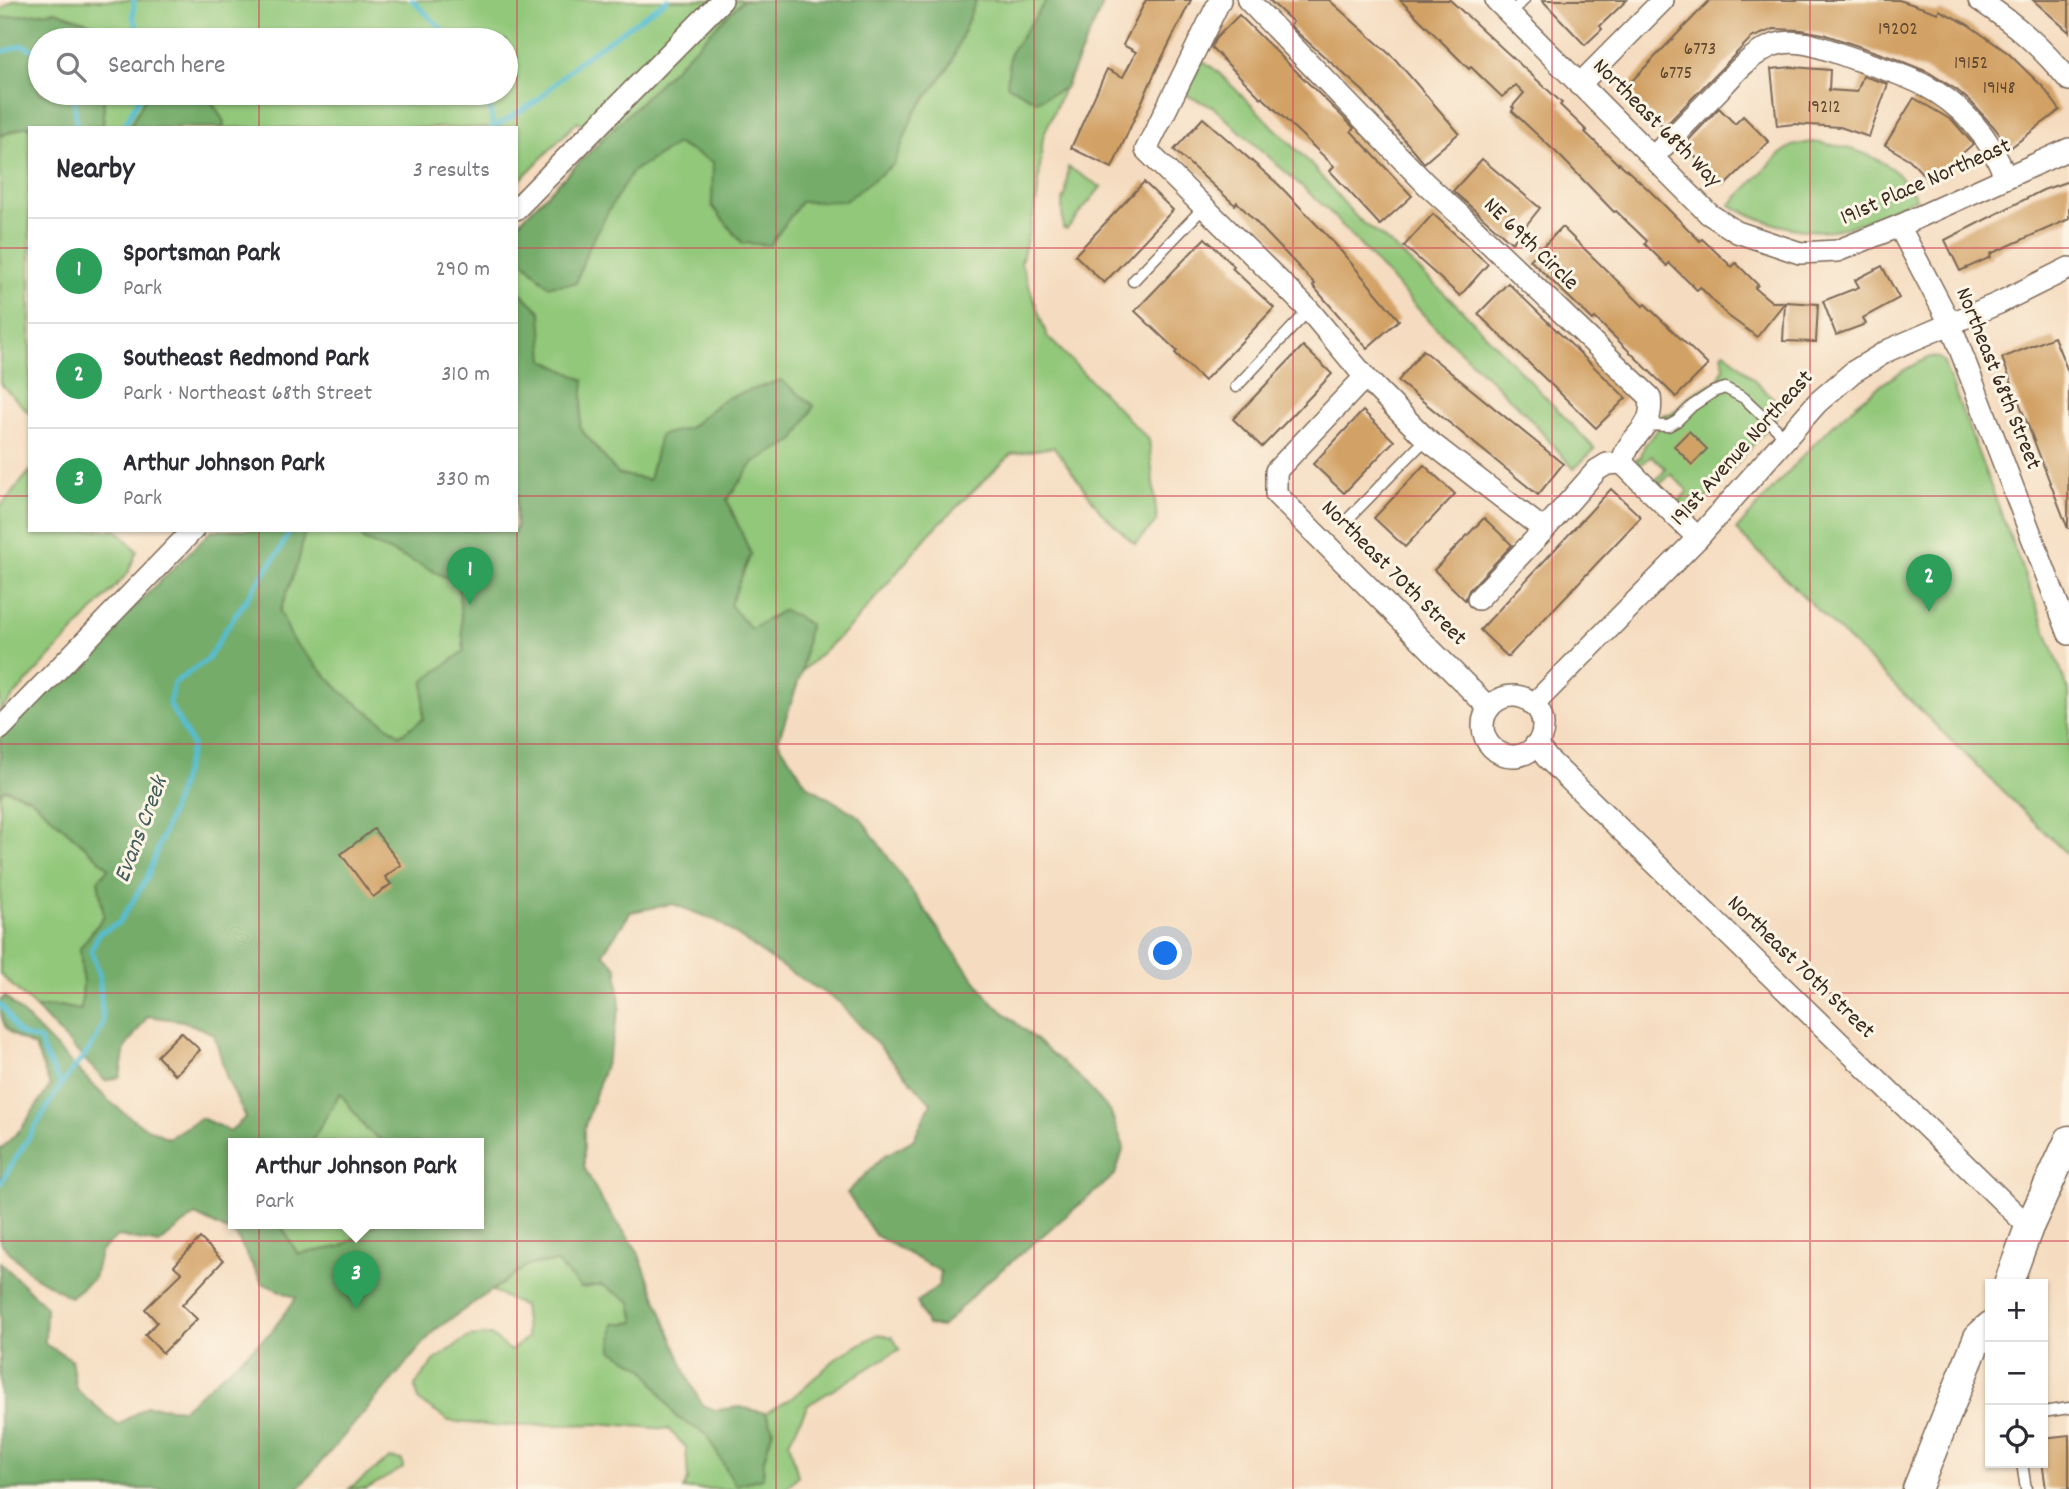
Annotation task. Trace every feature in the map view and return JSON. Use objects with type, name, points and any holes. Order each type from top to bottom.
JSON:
[{"type":"street","points":[[518,207],[722,0]]},
{"type":"street","points":[[1220,0],[1146,150],[1309,310],[1365,377],[1426,439],[1544,530]]},
{"type":"street","name":"NE 69th Circle","points":[[1248,0],[1426,184],[1650,397],[1652,411],[1646,425]]},
{"type":"street","points":[[1579,85],[1663,0]]},
{"type":"street","points":[[1979,0],[2007,18],[2041,47],[2069,80]]},
{"type":"street","name":"Northeast 68th Way","points":[[1510,5],[1579,85],[1709,214],[1737,232],[1800,253]]},
{"type":"street","points":[[1653,157],[1748,60],[1773,45],[1796,41],[1818,46],[1924,85],[1951,103],[1971,121],[1998,157],[2005,177]]},
{"type":"street","name":"191st Place Northeast","points":[[1800,253],[1837,251],[2069,149]]},
{"type":"street","name":"Northeast 68th Street","points":[[1899,226],[1950,323],[2064,603],[2069,634]]},
{"type":"street","name":"191st Avenue Northeast","points":[[1533,705],[1698,538],[1817,402],[1853,372],[1889,350],[1999,303],[2069,268]]},
{"type":"street","name":"Northeast 70th Street","points":[[1365,377],[1275,471],[1276,494],[1489,708]]},
{"type":"street","points":[[1622,463],[1628,446],[1646,425]]},
{"type":"street","points":[[1478,599],[1597,470],[1607,464],[1622,463],[1698,538]]},
{"type":"street","points":[[0,729],[191,532]]},
{"type":"street","points":[[1511,696],[1527,700],[1533,705],[1543,724],[1540,738],[1530,750],[1514,756],[1498,752],[1491,747],[1483,723],[1489,708],[1511,696]]},
{"type":"street","name":"Northeast 70th Street","points":[[1536,744],[1547,758],[1718,926],[2029,1227]]},
{"type":"street","points":[[2010,1279],[2029,1227],[2069,1140]]},
{"type":"street","points":[[1917,1489],[1978,1337],[1985,1331]]},
{"type":"street","points":[[1936,1489],[1985,1366]]},
{"type":"lane","points":[[1133,281],[1205,206]]},
{"type":"lane","points":[[1236,387],[1309,310]]},
{"type":"lane","points":[[1646,425],[1668,426],[1702,399],[1725,388],[1744,398],[1786,438]]},
{"type":"lane","points":[[1349,519],[1426,439]]},
{"type":"lane","points":[[2048,1411],[2069,1408]]},
{"type":"lane","points":[[2023,1468],[2026,1489]]},
{"type":"green space","points":[[14,0],[1099,0],[1057,92],[1064,88],[1043,137],[1037,199],[1021,263],[1047,336],[1149,440],[1157,521],[1135,544],[1102,513],[1054,447],[1011,454],[929,534],[855,622],[802,671],[809,624],[795,617],[481,1138],[476,1138],[217,532],[518,532],[518,237],[608,150],[578,121],[518,182],[518,126],[103,126],[104,105],[518,105],[518,28],[94,28],[94,24],[0,18],[0,10]]},
{"type":"green space","points":[[743,0],[976,0],[950,66],[914,114],[894,164],[845,201],[801,202],[770,245],[742,243],[712,206],[713,162],[677,144],[632,172],[587,251],[576,283],[548,286],[518,255],[518,223]]},
{"type":"green space","points":[[1047,0],[1105,0],[1065,88],[1036,101],[1007,85],[1010,53]]},
{"type":"green space","points":[[55,11],[94,24],[94,28],[28,28],[28,105],[104,105],[103,126],[26,126],[0,136],[0,18]]},
{"type":"green space","points":[[1202,60],[1217,71],[1307,160],[1357,218],[1385,239],[1459,307],[1595,449],[1574,469],[1523,411],[1432,324],[1327,209],[1213,107],[1186,95]]},
{"type":"green space","points":[[141,105],[214,105],[224,122],[223,126],[130,126]]},
{"type":"green space","points":[[28,127],[28,412],[0,383],[0,136]]},
{"type":"green space","points":[[1811,142],[1842,147],[1871,156],[1896,173],[1916,198],[1851,226],[1820,231],[1789,228],[1730,205],[1779,155],[1792,146]]},
{"type":"green space","points":[[1068,167],[1101,187],[1067,229],[1063,228],[1062,203],[1066,193]]},
{"type":"green space","points":[[518,290],[541,312],[544,360],[584,380],[580,428],[618,474],[649,480],[660,435],[689,428],[724,399],[781,380],[814,406],[795,440],[754,462],[727,500],[751,554],[730,605],[751,629],[784,610],[809,624],[802,671],[778,741],[807,785],[860,817],[992,1002],[1080,1078],[1110,1111],[1124,1147],[1115,1175],[982,1286],[942,1327],[927,1325],[917,1302],[939,1285],[941,1272],[875,1235],[847,1193],[884,1156],[913,1140],[931,1103],[839,1002],[782,967],[717,921],[673,904],[631,912],[603,953],[617,968],[620,1006],[611,1047],[584,1129],[584,1167],[602,1201],[637,1250],[689,1380],[702,1405],[715,1410],[740,1407],[766,1413],[773,1429],[764,1459],[763,1478],[735,1485],[706,1434],[676,1417],[645,1369],[612,1350],[613,1324],[635,1322],[631,1302],[602,1285],[581,1288],[556,1262],[528,1265],[435,1330],[298,1489],[0,1489],[0,1262],[46,1307],[45,1344],[71,1359],[76,1389],[118,1425],[147,1406],[183,1409],[271,1332],[296,1298],[262,1283],[236,1235],[195,1215],[159,1244],[117,1236],[100,1252],[94,1278],[70,1297],[32,1275],[0,1242],[0,1150],[21,1129],[50,1086],[35,1047],[13,1035],[4,1025],[0,1001],[5,996],[109,1101],[139,1124],[168,1138],[201,1118],[230,1131],[246,1117],[227,1079],[214,1034],[183,1021],[148,1016],[125,1048],[120,1077],[105,1081],[36,1008],[59,1006],[81,1010],[83,984],[80,948],[104,916],[98,880],[109,868],[30,798],[5,789],[0,794],[0,739],[210,532],[305,532],[299,560],[280,611],[293,641],[343,693],[400,735],[423,719],[424,681],[464,651],[458,583],[363,540],[361,532],[518,532]]},
{"type":"green space","points":[[1726,352],[1784,409],[1690,517],[1676,504],[1688,491],[1671,474],[1659,485],[1655,481],[1666,469],[1652,456],[1639,466],[1636,459],[1641,457],[1644,446],[1656,432],[1662,415],[1673,413],[1691,395],[1717,381],[1724,368],[1722,353]]},
{"type":"green space","points":[[1930,357],[1943,361],[2069,691],[2069,856],[1736,530],[1802,457],[1849,411],[1901,372]]},
{"type":"green space","points":[[28,473],[28,532],[119,532],[137,551],[128,573],[0,711],[0,507]]},
{"type":"green space","points":[[4,789],[30,798],[109,868],[98,880],[104,916],[80,948],[83,984],[81,1010],[59,1006],[36,1008],[0,974],[0,794]]},
{"type":"green space","points":[[340,1092],[367,1130],[379,1138],[314,1138]]},
{"type":"green space","points":[[283,1229],[369,1229],[340,1247],[298,1254]]},
{"type":"green space","points":[[556,1262],[581,1288],[602,1285],[631,1302],[635,1323],[612,1350],[645,1369],[676,1417],[706,1434],[736,1485],[763,1477],[764,1459],[773,1429],[766,1413],[793,1397],[839,1356],[878,1334],[892,1337],[900,1349],[808,1405],[789,1442],[798,1476],[785,1489],[683,1489],[688,1480],[686,1447],[668,1429],[608,1424],[494,1426],[449,1421],[419,1401],[415,1385],[435,1360],[468,1337],[491,1335],[510,1351],[527,1338],[523,1306],[492,1291],[528,1265]]},
{"type":"green space","points":[[390,1458],[402,1460],[403,1468],[366,1489],[349,1489]]},
{"type":"building","points":[[1146,0],[1191,0],[1112,168],[1071,148],[1107,69],[1123,77],[1136,52],[1123,45]]},
{"type":"building","points":[[1269,0],[1329,0],[1395,59],[1459,133],[1424,163],[1363,91],[1299,34],[1290,25],[1293,22]]},
{"type":"building","points":[[1400,0],[1450,0],[1562,103],[1560,105],[1587,131],[1585,132],[1700,241],[1702,239],[1732,267],[1736,263],[1758,285],[1755,288],[1772,302],[1785,302],[1757,337],[1727,315],[1700,287],[1697,290],[1669,263],[1667,266],[1645,244],[1647,241],[1512,111],[1512,107],[1524,93],[1516,85],[1502,97],[1471,67],[1469,69]]},
{"type":"building","points":[[1542,0],[1627,0],[1585,45]]},
{"type":"building","points":[[1710,0],[1899,0],[1938,13],[1939,10],[1967,24],[2008,53],[2043,87],[2060,110],[2010,148],[1971,102],[1928,72],[1823,34],[1774,29],[1751,38],[1664,127],[1624,89]]},
{"type":"building","points":[[2033,0],[2069,0],[2069,32]]},
{"type":"building","points":[[1239,15],[1354,128],[1351,131],[1412,196],[1380,225],[1330,171],[1334,166],[1211,47],[1216,38]]},
{"type":"building","points":[[1793,67],[1830,70],[1829,90],[1857,92],[1863,76],[1888,84],[1869,137],[1840,127],[1794,124],[1777,126],[1771,69]]},
{"type":"building","points":[[1914,98],[1953,121],[1973,144],[1930,182],[1910,160],[1885,145]]},
{"type":"building","points":[[1719,108],[1735,124],[1743,116],[1769,142],[1724,186],[1684,145]]},
{"type":"building","points":[[1203,118],[1279,185],[1335,244],[1399,320],[1367,348],[1313,286],[1315,284],[1237,202],[1235,205],[1174,150]]},
{"type":"building","points":[[1482,159],[1540,208],[1512,243],[1453,191]]},
{"type":"building","points":[[2069,181],[2069,219],[1990,254],[1991,257],[1960,271],[1945,240],[2043,190]]},
{"type":"building","points":[[1144,182],[1173,210],[1104,283],[1075,255]]},
{"type":"building","points":[[1433,214],[1488,264],[1460,296],[1404,246]]},
{"type":"building","points":[[1562,227],[1708,365],[1676,397],[1595,318],[1593,320],[1530,260]]},
{"type":"building","points":[[1205,238],[1274,308],[1204,381],[1135,311]]},
{"type":"building","points":[[1882,266],[1899,298],[1863,318],[1866,324],[1836,335],[1823,301],[1859,287],[1855,280]]},
{"type":"building","points":[[1508,283],[1626,398],[1596,428],[1478,314]]},
{"type":"building","points":[[1785,302],[1818,304],[1816,342],[1783,341]]},
{"type":"building","points":[[2054,337],[2069,374],[2068,529],[2002,358]]},
{"type":"building","points":[[1303,346],[1332,374],[1262,447],[1233,419]]},
{"type":"building","points":[[1423,350],[1563,464],[1538,495],[1398,381]]},
{"type":"building","points":[[1363,411],[1394,441],[1344,493],[1313,464]]},
{"type":"building","points":[[1689,431],[1707,449],[1692,465],[1674,446]]},
{"type":"building","points":[[1424,465],[1455,494],[1405,547],[1374,518]]},
{"type":"building","points":[[1611,489],[1641,517],[1508,657],[1480,630]]},
{"type":"building","points":[[1484,518],[1512,545],[1469,590],[1465,600],[1434,570]]},
{"type":"building","points":[[374,829],[401,865],[385,877],[391,884],[373,897],[341,854]]},
{"type":"building","points":[[181,1032],[200,1050],[175,1075],[157,1056]]},
{"type":"building","points":[[200,1238],[223,1261],[182,1305],[197,1319],[163,1353],[145,1335],[157,1322],[145,1309],[182,1273],[174,1266]]},
{"type":"building","points":[[2069,1435],[2069,1489],[2046,1489],[2043,1468],[2048,1468],[2048,1437]]},
{"type":"waterway","points":[[134,0],[133,17],[137,28]]},
{"type":"waterway","points":[[412,0],[441,28]]},
{"type":"waterway","name":"Evans Creek","points":[[495,126],[537,101],[578,62],[667,0]]},
{"type":"waterway","points":[[0,53],[22,45],[28,48]]},
{"type":"waterway","points":[[75,105],[78,126]]},
{"type":"waterway","points":[[124,126],[135,105]]},
{"type":"waterway","points":[[489,105],[493,126]]},
{"type":"waterway","name":"Evans Creek","points":[[0,1184],[61,1085],[94,1043],[103,1024],[99,973],[91,951],[99,933],[119,923],[147,878],[179,790],[192,745],[169,703],[174,683],[208,659],[289,532]]},
{"type":"waterway","points":[[0,1005],[17,1031],[40,1040],[61,1085]]},
{"type":"place","name":"Sportsman Park","points":[[470,605]]},
{"type":"place","name":"Southeast Redmond Park","points":[[1929,612]]},
{"type":"place","name":"Arthur Johnson Park","points":[[356,1309]]}]
